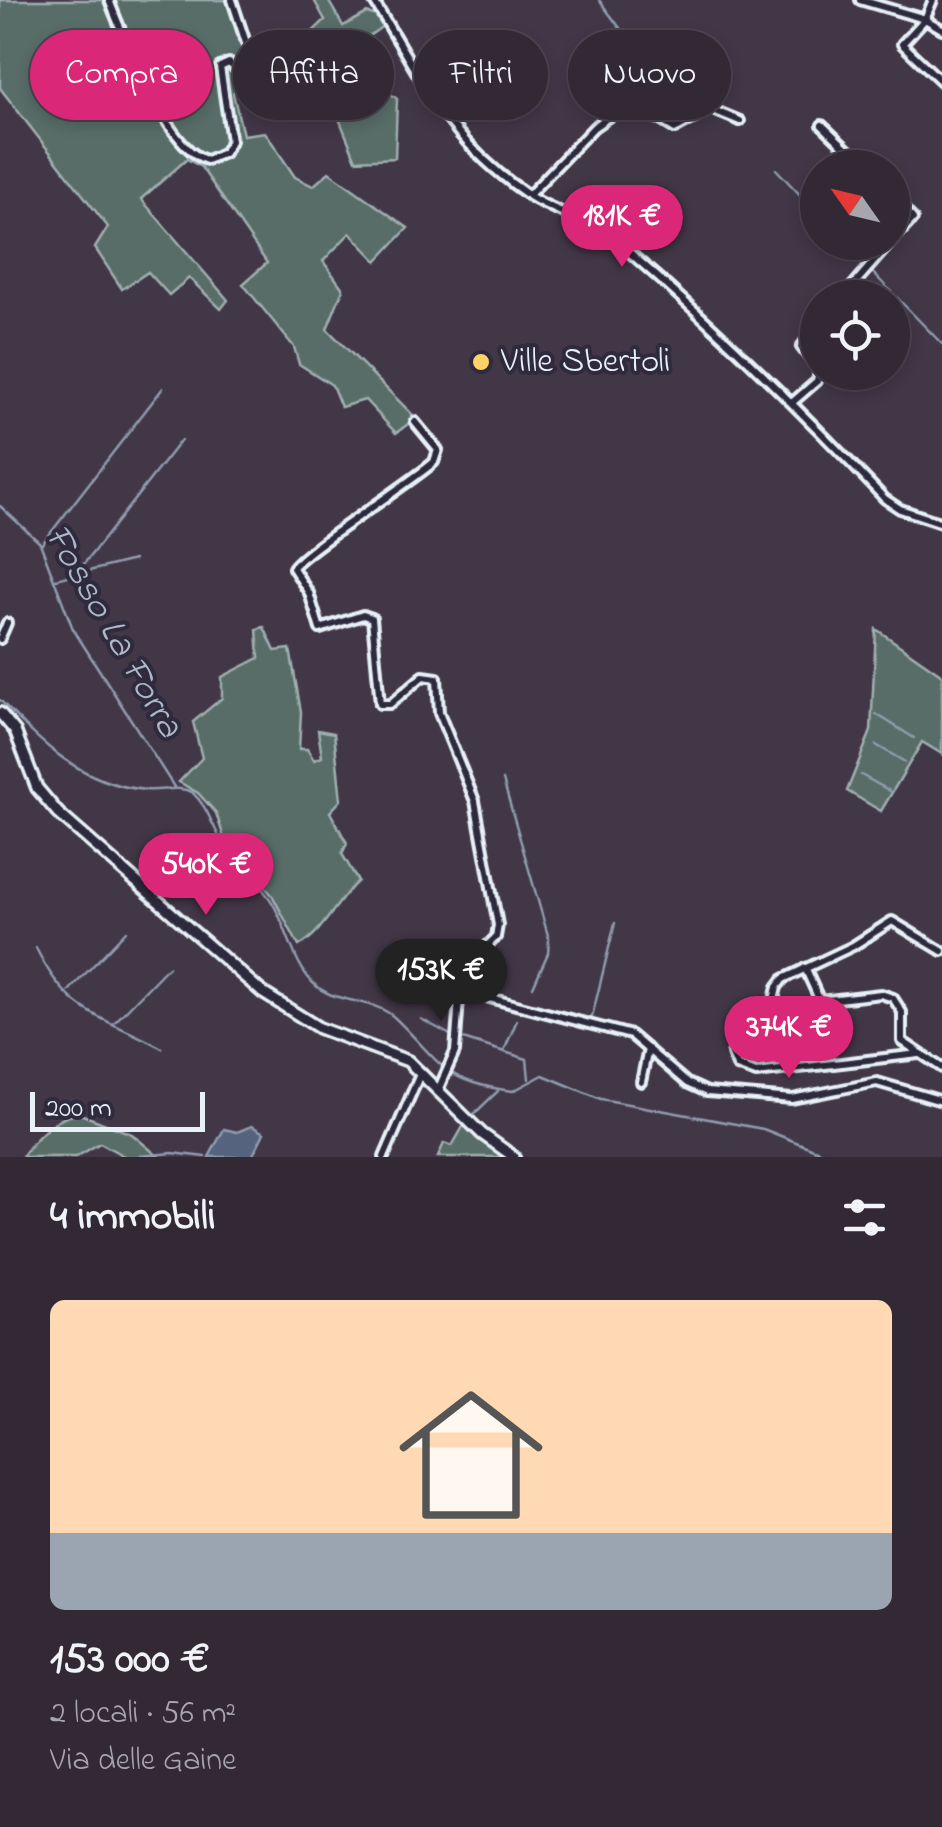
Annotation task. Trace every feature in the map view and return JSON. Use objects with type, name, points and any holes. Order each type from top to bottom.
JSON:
[{"type":"street","points":[[108,0],[139,78],[190,152],[204,160],[224,153],[231,141],[220,67],[229,63],[246,78],[255,70],[232,0]]},
{"type":"street","points":[[373,0],[439,114],[502,176],[559,214],[602,229],[794,401],[885,499],[906,512],[942,524]]},
{"type":"street","points":[[860,0],[925,20],[942,30]]},
{"type":"street","points":[[933,0],[925,20],[902,44],[942,82]]},
{"type":"street","points":[[529,196],[594,127],[630,102],[676,129],[711,109],[740,121]]},
{"type":"street","points":[[822,125],[849,150]]},
{"type":"street","points":[[858,280],[876,260]]},
{"type":"street","points":[[794,401],[807,390]]},
{"type":"street","points":[[414,422],[438,450],[434,462],[356,522],[294,563],[318,627],[324,630],[359,616],[370,616],[377,700],[384,706],[420,677],[436,676],[440,714],[475,801],[498,933],[481,952],[459,990],[458,1040],[450,1068],[438,1088]]},
{"type":"street","points":[[0,639],[7,623]]},
{"type":"street","points":[[0,713],[15,731],[36,788],[58,813],[254,986],[319,1028],[396,1054],[422,1071],[482,1134],[514,1157]]},
{"type":"street","points":[[919,1054],[761,1072],[737,1066],[732,1054],[736,1038],[766,1025],[778,984],[892,920],[942,951]]},
{"type":"street","points":[[804,968],[822,1002],[881,994],[894,998],[902,1012],[902,1041],[942,1068]]},
{"type":"street","points":[[459,990],[632,1035],[687,1083],[707,1092],[792,1099],[878,1082],[942,1102]]},
{"type":"street","points":[[641,1082],[648,1049]]},
{"type":"street","points":[[386,1153],[422,1071]]},
{"type":"green space","points":[[0,0],[237,0],[244,30],[233,30],[233,120],[239,120],[243,135],[265,132],[295,177],[313,186],[329,172],[408,228],[377,261],[350,233],[323,261],[343,289],[327,329],[416,418],[396,433],[365,400],[341,407],[332,385],[299,364],[294,347],[243,284],[267,263],[201,167],[187,159],[141,199],[228,300],[221,309],[189,278],[169,295],[148,272],[122,289],[95,248],[108,227],[0,88]]},
{"type":"green space","points":[[314,0],[328,0],[343,26],[367,13],[377,16],[383,26],[377,30],[314,30],[325,20]]},
{"type":"green space","points":[[394,96],[395,158],[356,160],[340,120],[394,120]]},
{"type":"green space","points":[[264,627],[275,651],[290,649],[301,712],[299,749],[307,749],[314,760],[322,757],[318,730],[334,733],[341,800],[330,812],[347,843],[342,854],[358,881],[316,933],[299,946],[272,895],[225,841],[216,813],[198,793],[179,782],[202,758],[193,722],[222,698],[222,677],[259,658],[257,629]]},
{"type":"green space","points":[[876,629],[942,675],[942,754],[922,742],[881,811],[847,791],[871,731]]},
{"type":"green space","points":[[80,1114],[132,1134],[159,1157],[126,1157],[100,1143],[76,1157],[22,1157],[55,1123]]},
{"type":"green space","points":[[464,1125],[508,1157],[438,1157],[444,1143],[452,1146]]},
{"type":"water","points":[[252,1126],[264,1133],[252,1157],[209,1157],[224,1129],[237,1132]]},
{"type":"waterway","points":[[599,0],[622,30]]},
{"type":"waterway","points":[[776,169],[800,195]]},
{"type":"waterway","points":[[862,260],[866,264]]},
{"type":"waterway","points":[[871,271],[942,344]]},
{"type":"waterway","points":[[42,544],[163,388]]},
{"type":"waterway","points":[[76,574],[181,440]]},
{"type":"waterway","name":"Fosso La Forra","points":[[0,506],[40,543],[73,629],[174,787]]},
{"type":"waterway","points":[[56,579],[134,560]]},
{"type":"waterway","points":[[0,700],[47,746],[82,770],[122,786],[192,792],[228,851],[272,902],[300,965],[313,983],[332,995],[386,1011],[456,1076],[513,1091],[543,1075],[601,1099],[763,1129],[834,1157]]},
{"type":"waterway","points":[[876,714],[914,738]]},
{"type":"waterway","points":[[876,745],[905,762]]},
{"type":"waterway","points":[[861,775],[890,791]]},
{"type":"waterway","points":[[503,780],[549,939],[548,953],[533,987]]},
{"type":"waterway","points":[[591,1021],[615,923]]},
{"type":"waterway","points":[[66,994],[126,931]]},
{"type":"waterway","points":[[36,948],[48,970],[74,1001],[162,1048]]},
{"type":"waterway","points":[[113,1024],[168,967]]},
{"type":"waterway","points":[[421,1019],[454,1037]]},
{"type":"waterway","points":[[504,1051],[517,1020]]},
{"type":"waterway","points":[[463,1039],[527,1059],[529,1079]]},
{"type":"waterway","points":[[474,1114],[498,1091]]},
{"type":"waterway","points":[[139,1156],[173,1153],[205,1157]]},
{"type":"place","name":"Ville Sbertoli","points":[[481,362]]}]
